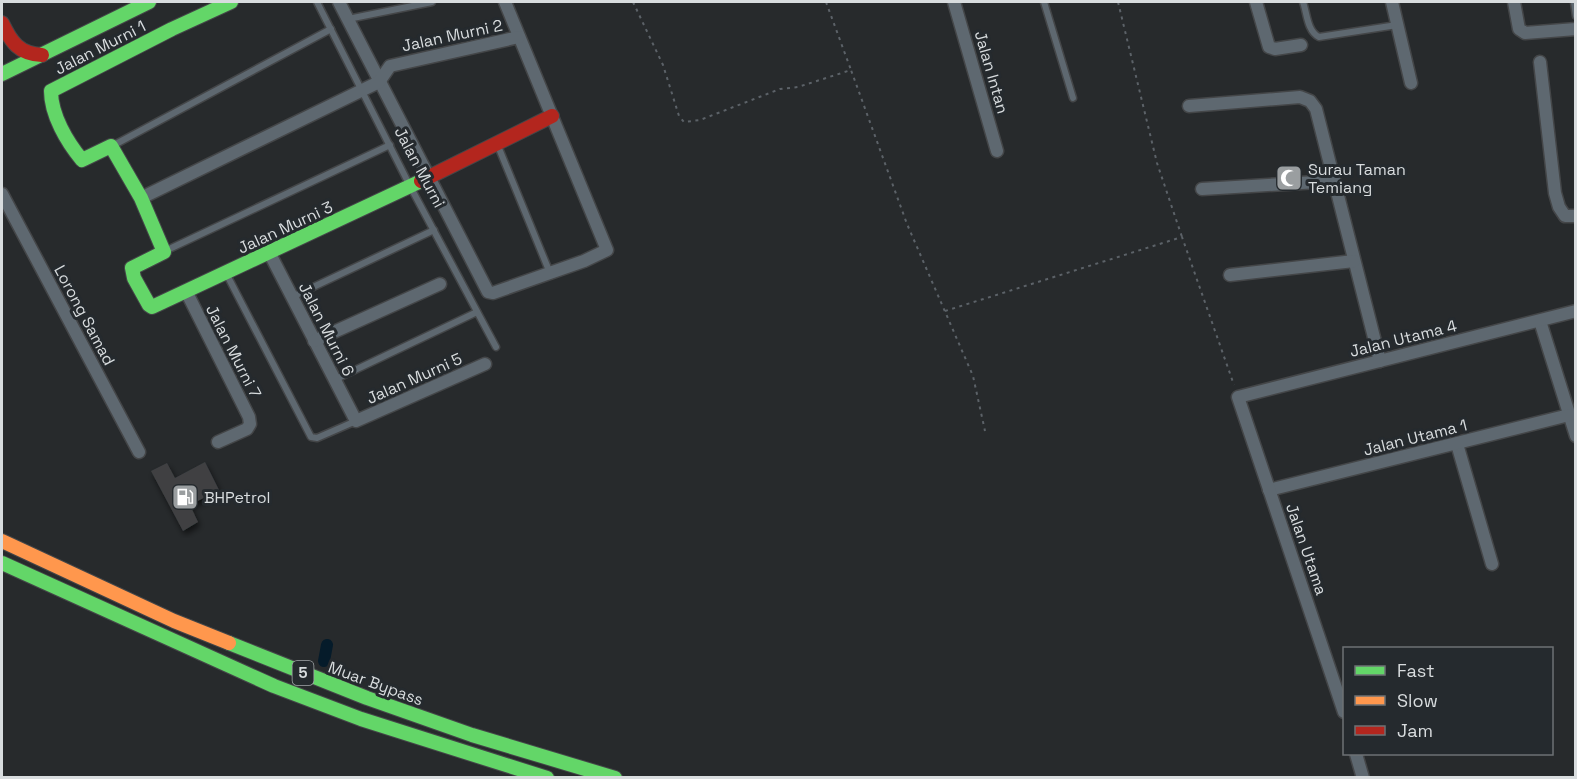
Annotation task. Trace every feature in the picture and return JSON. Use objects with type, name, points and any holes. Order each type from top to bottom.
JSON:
[{"type":"main road","points":[[2,74],[149,2]]},
{"type":"main road","name":"Jalan Murni 1","points":[[111,146],[82,160],[75,153],[52,102],[51,91],[172,29],[231,2]]},
{"type":"main road","points":[[2,23],[21,52],[28,55],[42,55]]},
{"type":"main road","name":"Jalan Murni 3","points":[[164,252],[132,268],[134,278],[149,305],[155,305],[186,291],[410,186],[552,116]]},
{"type":"main road","points":[[111,146],[141,198],[164,252]]},
{"type":"main road","name":"Muar Bypass","points":[[2,541],[174,621],[367,698],[472,735],[615,777]]},
{"type":"main road","name":"5","points":[[2,563],[274,686],[429,742],[547,777]]},
{"type":"street","name":"Jalan Murni","points":[[339,2],[488,292]]},
{"type":"street","points":[[505,2],[519,37]]},
{"type":"street","name":"Jalan Intan","points":[[954,2],[997,151]]},
{"type":"street","points":[[1256,2],[1269,47],[1275,49],[1301,45]]},
{"type":"street","points":[[1392,2],[1411,83]]},
{"type":"street","points":[[1514,2],[1519,29],[1525,33],[1575,29]]},
{"type":"street","name":"Jalan Murni 2","points":[[141,198],[379,82],[390,66],[519,37],[607,250],[605,253],[497,292],[488,292]]},
{"type":"street","points":[[1540,62],[1555,194],[1559,207],[1570,216]]},
{"type":"street","points":[[1189,106],[1300,97],[1310,101],[1316,109],[1380,361]]},
{"type":"street","points":[[1202,189],[1334,181]]},
{"type":"street","name":"Lorong Samad","points":[[2,194],[139,452]]},
{"type":"street","name":"Jalan Murni 6","points":[[269,252],[356,422]]},
{"type":"street","points":[[1230,275],[1354,261]]},
{"type":"street","points":[[314,341],[440,284]]},
{"type":"street","name":"Jalan Murni 7","points":[[186,291],[249,417],[250,423],[247,429],[218,442]]},
{"type":"street","name":"Jalan Utama 4","points":[[1238,397],[1575,311]]},
{"type":"street","points":[[1540,321],[1575,436]]},
{"type":"street","name":"Jalan Murni 5","points":[[356,422],[485,364]]},
{"type":"street","name":"Jalan Utama","points":[[1238,397],[1343,709]]},
{"type":"street","name":"Jalan Utama 1","points":[[1269,490],[1569,415]]},
{"type":"street","points":[[1457,444],[1492,564]]},
{"type":"street","points":[[1357,755],[1363,777]]},
{"type":"lane","name":"Jalan Murni","points":[[317,2],[410,186],[496,346]]},
{"type":"lane","points":[[348,20],[432,2]]},
{"type":"lane","points":[[1044,2],[1073,98]]},
{"type":"lane","points":[[1304,2],[1310,27],[1319,37],[1397,26]]},
{"type":"lane","points":[[1574,2],[1575,16]]},
{"type":"lane","points":[[111,146],[331,29]]},
{"type":"lane","points":[[496,143],[550,273]]},
{"type":"lane","points":[[164,252],[390,145]]},
{"type":"lane","points":[[292,297],[434,230]]},
{"type":"lane","points":[[225,272],[311,437],[317,438],[356,422]]},
{"type":"lane","points":[[334,380],[477,312]]},
{"type":"path","points":[[633,2],[663,65],[679,116],[684,122],[700,120],[780,89],[798,87],[851,70]]},
{"type":"path","points":[[826,2],[907,224],[973,376],[985,431]]},
{"type":"path","points":[[1118,2],[1157,163],[1238,397]]},
{"type":"path","points":[[945,311],[1182,237]]},
{"type":"building","name":"BHPetrol","points":[[205,462],[219,490],[190,505],[198,522],[183,531],[151,471],[167,463],[175,478]]},
{"type":"waterway","points":[[324,661],[327,645]]},
{"type":"traffic: fast","points":[[2,74],[149,2]]},
{"type":"traffic: fast","points":[[231,2],[172,29],[51,91],[54,109],[61,128],[82,160],[111,146],[141,198],[164,252],[132,268],[134,278],[149,305],[152,307],[421,181]]},
{"type":"traffic: fast","points":[[2,563],[274,686],[361,719],[547,778]]},
{"type":"traffic: fast","points":[[229,643],[367,698],[472,735],[615,778]]},
{"type":"traffic: slow","points":[[2,541],[174,621],[229,643]]},
{"type":"traffic: jam","points":[[2,23],[17,46],[27,52],[42,55]]},
{"type":"traffic: jam","points":[[421,181],[552,116]]},
{"type":"place","name":"Surau Taman Temiang","points":[[1289,178]]},
{"type":"place","name":"BHPetrol","points":[[185,497]]}]
